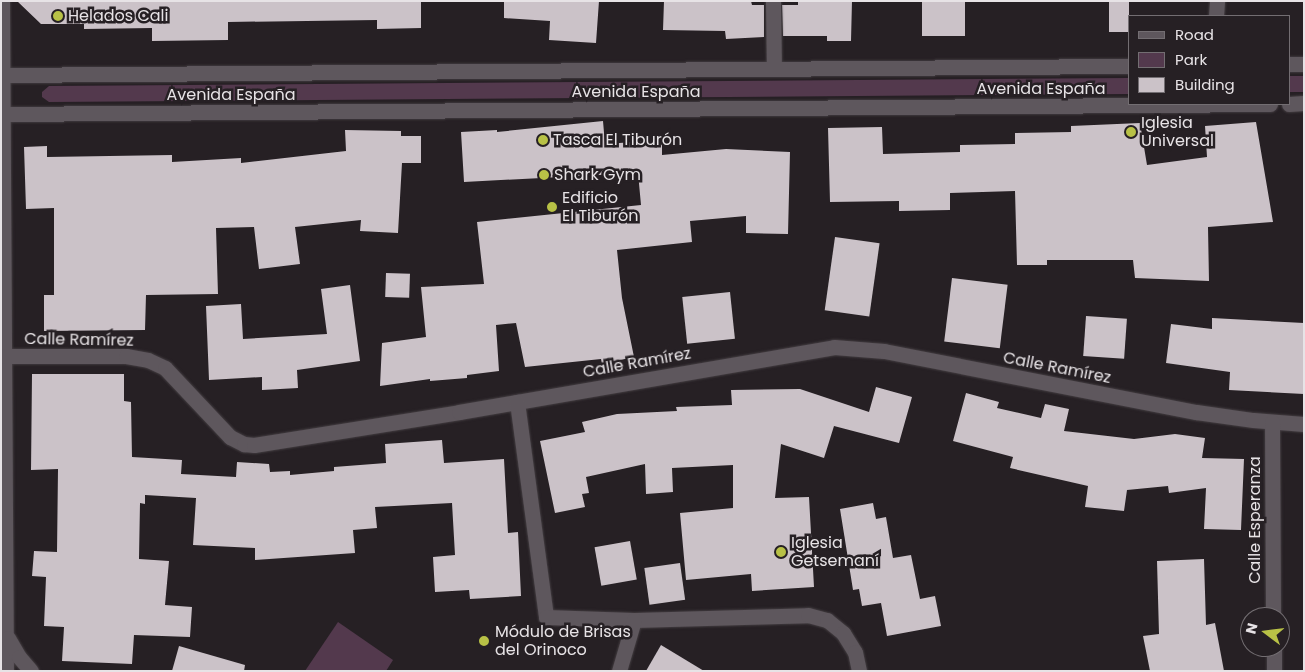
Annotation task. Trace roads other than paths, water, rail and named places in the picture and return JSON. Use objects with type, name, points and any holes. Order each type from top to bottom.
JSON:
[{"type":"street","points":[[2,1],[4,638],[6,671]]},
{"type":"street","points":[[773,1],[774,69]]},
{"type":"street","points":[[1216,15],[1217,1]]},
{"type":"street","points":[[1290,64],[1304,64]]},
{"type":"street","name":"Avenida España","points":[[2,75],[1128,66]]},
{"type":"street","points":[[1290,104],[1304,103]]},
{"type":"street","name":"Avenida España","points":[[2,114],[1143,105]]},
{"type":"street","name":"Calle Ramírez","points":[[4,347],[126,356],[148,360],[165,368],[230,437],[244,444],[254,445],[834,347],[884,351],[1151,404],[1272,422],[1304,424]]},
{"type":"street","points":[[517,402],[546,617],[634,620],[808,615],[820,617],[835,626],[849,642],[859,671]]},
{"type":"street","name":"Calle Esperanza","points":[[1272,422],[1274,607]]},
{"type":"street","points":[[619,671],[634,620]]},
{"type":"street","points":[[4,638],[32,671]]},
{"type":"street","points":[[1274,657],[1274,671]]},
{"type":"place","name":"Helados Cali","points":[[58,16]]},
{"type":"place","name":"Iglesia Universal","points":[[1131,132]]},
{"type":"place","name":"Tasca El Tiburón","points":[[543,140]]},
{"type":"place","name":"Shark Gym","points":[[544,175]]},
{"type":"place","name":"Edificio El Tiburón","points":[[552,207]]},
{"type":"place","name":"Iglesia Getsemaní","points":[[781,552]]},
{"type":"place","name":"Módulo de Brisas del Orinoco","points":[[484,641]]}]
